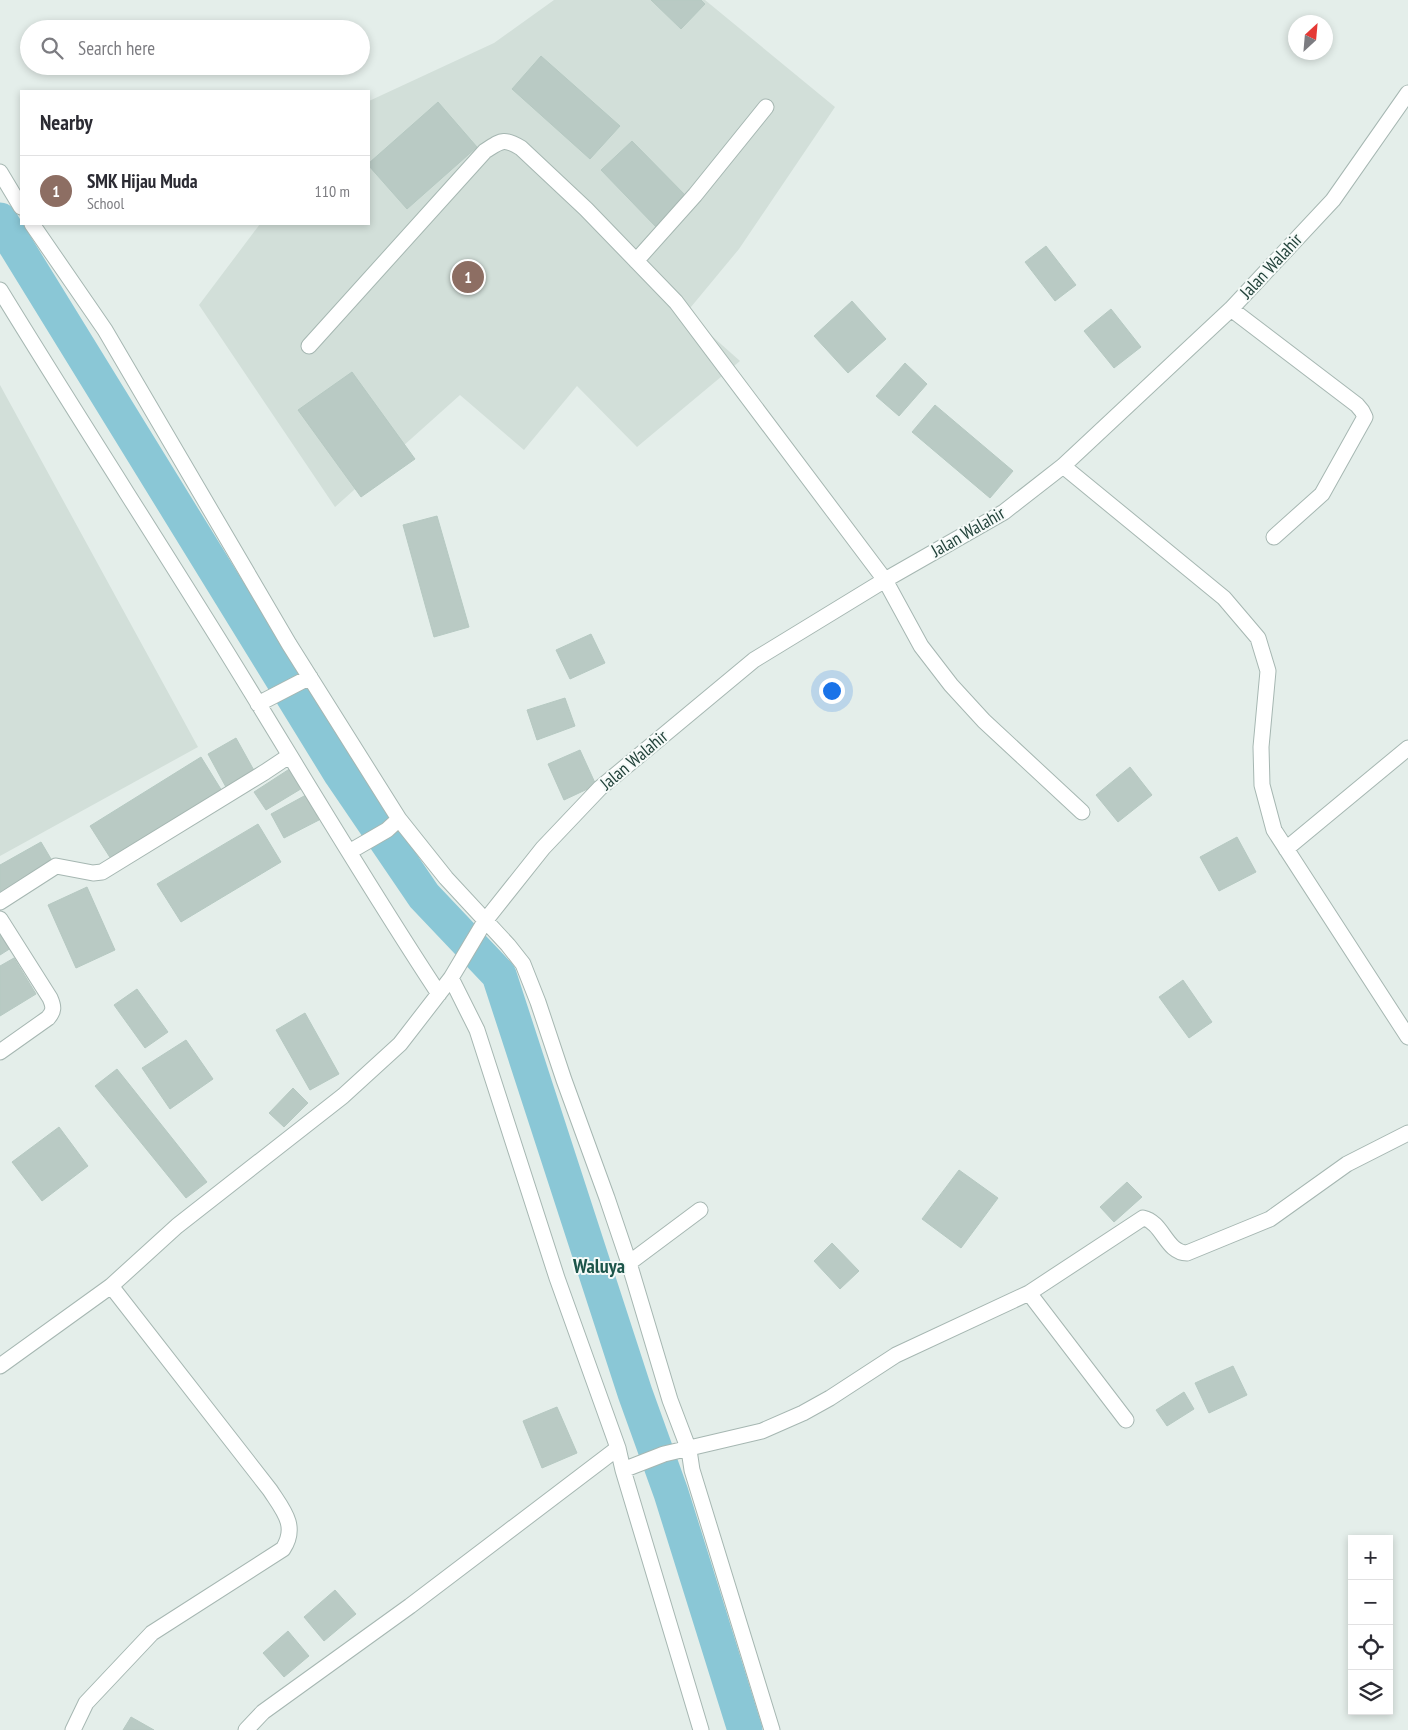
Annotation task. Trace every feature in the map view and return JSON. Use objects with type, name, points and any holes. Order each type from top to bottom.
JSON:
[{"type":"street","name":"Jalan Walahir","points":[[0,1366],[111,1286],[177,1226],[343,1096],[400,1044],[455,973],[483,924],[543,848],[600,788],[754,660],[885,580],[1004,512],[1063,466],[1231,309],[1333,200],[1408,94]]},
{"type":"street","points":[[636,261],[695,195],[766,108]]},
{"type":"street","points":[[309,346],[485,152],[501,141],[510,141],[530,155],[676,302],[885,580],[921,646],[951,685],[984,721],[1082,812]]},
{"type":"street","points":[[0,172],[20,205]]},
{"type":"street","points":[[33,225],[105,330],[284,636],[304,679],[399,819],[483,924],[508,945],[523,964],[629,1263],[670,1400],[689,1450],[692,1470],[772,1730]]},
{"type":"street","points":[[0,290],[72,408],[260,702],[289,756],[353,850],[439,994]]},
{"type":"street","points":[[1231,309],[1357,405],[1364,417],[1322,494],[1274,537]]},
{"type":"street","points":[[1063,466],[1224,598],[1258,638],[1268,671],[1260,747],[1262,785],[1274,830],[1408,1037]]},
{"type":"street","points":[[260,702],[304,679]]},
{"type":"street","points":[[1286,849],[1408,748]]},
{"type":"street","points":[[0,902],[56,866],[93,874],[102,872],[289,756]]},
{"type":"street","points":[[353,850],[386,830],[399,819]]},
{"type":"street","points":[[0,920],[50,998],[53,1012],[48,1018],[0,1052]]},
{"type":"street","points":[[455,973],[477,1030],[557,1278],[618,1448],[627,1468],[701,1730]]},
{"type":"street","points":[[627,1468],[664,1454],[689,1450],[762,1431],[803,1413],[830,1398],[896,1355],[1029,1293],[1144,1218],[1154,1223],[1173,1247],[1182,1253],[1187,1253],[1270,1220],[1346,1164],[1408,1133]]},
{"type":"street","points":[[629,1263],[700,1210]]},
{"type":"street","points":[[73,1730],[86,1703],[152,1633],[283,1550],[290,1533],[284,1512],[270,1490],[111,1286]]},
{"type":"street","points":[[1029,1293],[1126,1420]]},
{"type":"street","points":[[246,1730],[263,1712],[410,1606],[618,1448]]},
{"type":"shaded area","points":[[554,0],[705,0],[835,107],[739,249],[686,313],[740,361],[637,447],[577,386],[524,450],[460,395],[335,507],[199,305],[259,225],[370,225],[370,101],[494,43]]},
{"type":"shaded area","points":[[0,385],[198,747],[0,856]]},
{"type":"building","points":[[651,0],[701,0],[705,4],[681,29]]},
{"type":"building","points":[[541,56],[620,126],[590,159],[512,89]]},
{"type":"building","points":[[438,102],[477,147],[407,209],[370,167],[370,162]]},
{"type":"building","points":[[632,141],[687,197],[656,227],[601,170]]},
{"type":"building","points":[[1046,246],[1076,285],[1055,301],[1025,262]]},
{"type":"building","points":[[852,301],[886,339],[848,373],[814,336]]},
{"type":"building","points":[[1111,309],[1141,347],[1114,368],[1084,331]]},
{"type":"building","points":[[905,363],[927,384],[899,416],[876,396]]},
{"type":"building","points":[[352,372],[415,459],[361,497],[298,410]]},
{"type":"building","points":[[935,405],[1013,471],[990,498],[912,432]]},
{"type":"building","points":[[437,516],[469,627],[434,637],[403,525]]},
{"type":"building","points":[[591,634],[605,663],[570,679],[556,650]]},
{"type":"building","points":[[565,698],[575,726],[537,740],[527,710]]},
{"type":"building","points":[[236,738],[256,774],[227,789],[208,754]]},
{"type":"building","points":[[580,750],[596,785],[564,800],[548,764]]},
{"type":"building","points":[[201,757],[222,791],[111,859],[90,826]]},
{"type":"building","points":[[1130,767],[1152,795],[1118,822],[1096,795]]},
{"type":"building","points":[[291,768],[304,787],[266,810],[254,792]]},
{"type":"building","points":[[306,795],[319,820],[284,838],[271,814]]},
{"type":"building","points":[[258,824],[281,862],[181,922],[157,884]]},
{"type":"building","points":[[1237,837],[1256,872],[1219,891],[1200,857]]},
{"type":"building","points":[[41,842],[54,864],[0,896],[0,865]]},
{"type":"building","points":[[87,887],[115,950],[76,968],[48,905]]},
{"type":"building","points":[[0,930],[11,948],[0,955]]},
{"type":"building","points":[[14,958],[36,994],[0,1016],[0,966]]},
{"type":"building","points":[[1183,980],[1212,1022],[1189,1038],[1159,997]]},
{"type":"building","points":[[137,989],[168,1032],[145,1048],[114,1005]]},
{"type":"building","points":[[305,1013],[339,1074],[310,1090],[276,1030]]},
{"type":"building","points":[[186,1040],[213,1079],[170,1109],[142,1068]]},
{"type":"building","points":[[117,1069],[207,1182],[186,1198],[95,1086]]},
{"type":"building","points":[[293,1088],[308,1103],[284,1127],[269,1113]]},
{"type":"building","points":[[59,1127],[88,1166],[42,1201],[12,1162]]},
{"type":"building","points":[[959,1170],[998,1198],[961,1248],[922,1219]]},
{"type":"building","points":[[1127,1182],[1142,1197],[1114,1222],[1100,1207]]},
{"type":"building","points":[[832,1243],[859,1271],[840,1289],[814,1261]]},
{"type":"building","points":[[1233,1366],[1247,1395],[1209,1413],[1195,1383]]},
{"type":"building","points":[[1184,1392],[1194,1409],[1167,1426],[1156,1410]]},
{"type":"building","points":[[557,1407],[577,1453],[542,1468],[523,1421]]},
{"type":"building","points":[[335,1590],[356,1614],[324,1641],[304,1617]]},
{"type":"building","points":[[288,1631],[309,1656],[284,1677],[263,1653]]},
{"type":"building","points":[[131,1717],[154,1730],[123,1730]]},
{"type":"waterway","points":[[0,220],[341,774],[424,896],[499,975],[635,1393],[671,1493],[745,1730]]},
{"type":"place","name":"SMK Hijau Muda","points":[[468,277]]},
{"type":"district","name":"Waluya","points":[[599,1266]]}]
